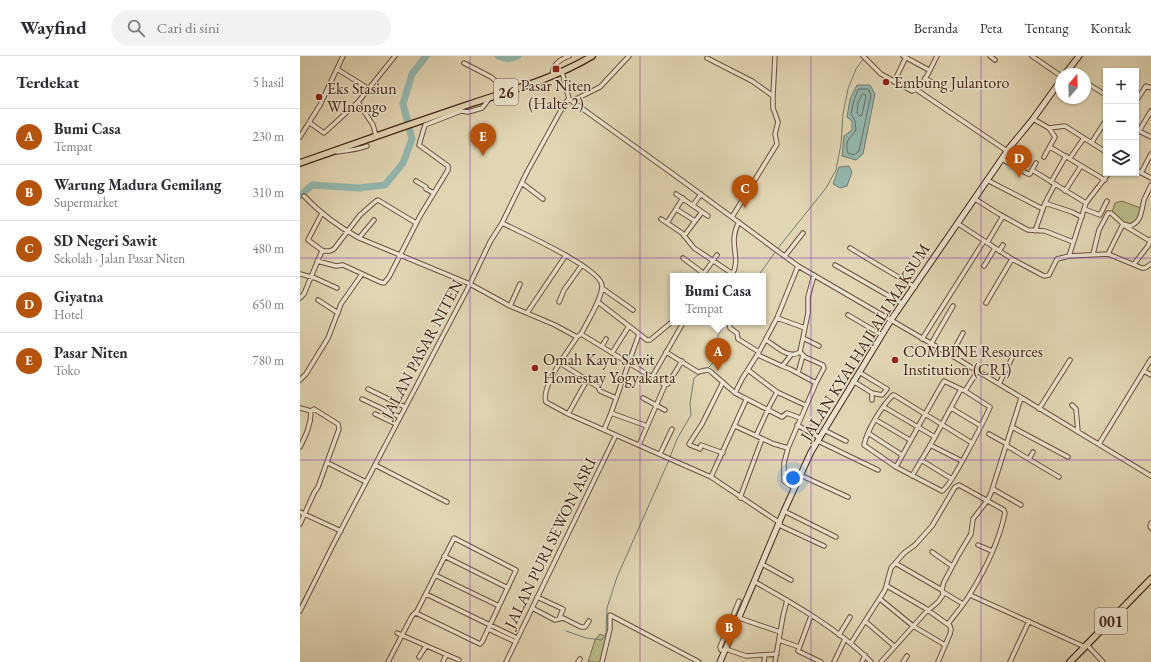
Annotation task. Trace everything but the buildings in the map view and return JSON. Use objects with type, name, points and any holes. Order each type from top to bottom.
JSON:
[{"type":"main road","name":"26","points":[[300,164],[376,134],[460,109],[562,72],[578,65],[592,56]]},
{"type":"main road","name":"001","points":[[1070,662],[1151,579]]},
{"type":"street","points":[[300,136],[310,123],[320,105],[343,56]]},
{"type":"street","points":[[310,123],[324,133],[358,102],[395,56]]},
{"type":"street","points":[[553,75],[552,71],[556,64],[569,56]]},
{"type":"street","points":[[571,100],[600,87],[630,56]]},
{"type":"street","points":[[703,56],[708,57],[752,81],[773,96]]},
{"type":"street","points":[[732,217],[777,144],[775,134],[778,122],[773,108],[775,56]]},
{"type":"street","points":[[917,90],[937,56]]},
{"type":"street","points":[[990,56],[995,60]]},
{"type":"street","points":[[1032,56],[1055,72]]},
{"type":"street","points":[[1070,68],[1079,56]]},
{"type":"street","points":[[865,57],[880,73],[910,90],[917,90],[1008,151]]},
{"type":"street","points":[[894,82],[905,57],[929,70]]},
{"type":"street","points":[[464,63],[491,77],[497,82],[503,93]]},
{"type":"street","points":[[337,69],[369,89]]},
{"type":"street","points":[[562,72],[571,100],[773,246],[798,266],[951,355],[1150,475],[1151,470]]},
{"type":"street","points":[[925,78],[940,87]]},
{"type":"street","points":[[1091,86],[1103,93]]},
{"type":"street","points":[[1139,96],[1146,86],[1151,88]]},
{"type":"street","name":"JALAN KYAI HAJI ALI MAKSUM","points":[[720,662],[794,488],[824,430],[891,320],[987,180],[1055,88]]},
{"type":"street","name":"JALAN PASAR NITEN","points":[[300,612],[340,531],[470,284],[490,242],[502,223],[561,110],[571,100]]},
{"type":"street","points":[[358,102],[373,125],[376,134]]},
{"type":"street","points":[[317,261],[336,266],[343,265],[384,283],[389,277],[416,223],[448,168],[420,145],[425,126],[460,109]]},
{"type":"street","points":[[1139,130],[1151,112]]},
{"type":"street","points":[[1033,119],[1049,128],[1055,137],[1044,157]]},
{"type":"street","points":[[1092,142],[1103,125]]},
{"type":"street","points":[[1049,128],[1065,126],[1103,150]]},
{"type":"street","points":[[1139,131],[1151,137]]},
{"type":"street","points":[[1051,182],[1068,157],[1084,138]]},
{"type":"street","points":[[335,151],[359,149],[367,146]]},
{"type":"street","points":[[1050,147],[1105,180]]},
{"type":"street","points":[[1151,154],[1141,173],[1151,178]]},
{"type":"street","points":[[1002,159],[1028,174],[1030,174],[1036,163]]},
{"type":"street","points":[[1065,191],[1081,166]]},
{"type":"street","points":[[1032,170],[1086,204]]},
{"type":"street","points":[[1069,256],[1086,204],[1107,176]]},
{"type":"street","points":[[987,180],[1043,209]]},
{"type":"street","points":[[416,181],[434,193]]},
{"type":"street","points":[[522,183],[543,199]]},
{"type":"street","points":[[1035,231],[1043,209],[1055,184]]},
{"type":"street","points":[[1124,225],[1130,226],[1137,222],[1151,185]]},
{"type":"street","points":[[676,194],[708,216]]},
{"type":"street","points":[[692,205],[700,194]]},
{"type":"street","points":[[304,196],[322,213],[359,238],[399,256],[470,284],[510,306],[555,325],[577,337]]},
{"type":"street","points":[[667,223],[683,198]]},
{"type":"street","points":[[975,198],[1028,230],[1045,231],[1074,242]]},
{"type":"street","points":[[322,213],[308,240],[322,251],[332,251],[360,215],[372,203],[378,200],[416,223]]},
{"type":"street","points":[[1084,209],[1100,215],[1108,201]]},
{"type":"street","points":[[1046,203],[1082,217]]},
{"type":"street","points":[[676,209],[695,221]]},
{"type":"street","points":[[684,236],[702,212]]},
{"type":"street","points":[[1093,254],[1097,236],[1108,213],[1111,213],[1124,225],[1150,240],[1148,246],[1134,264]]},
{"type":"street","points":[[922,339],[1003,216]]},
{"type":"street","points":[[661,219],[684,236],[694,248],[729,273]]},
{"type":"street","points":[[359,238],[374,220]]},
{"type":"street","points":[[733,273],[736,266],[734,236],[739,222]]},
{"type":"street","points":[[502,223],[582,265],[601,281],[602,288],[598,302],[581,334],[577,337],[560,362],[546,390],[544,400],[548,404],[568,414],[711,477],[779,524],[824,546]]},
{"type":"street","points":[[957,223],[1012,259],[1044,276],[1048,275],[1058,259],[1069,256],[1108,254],[1145,268],[1151,264]]},
{"type":"street","points":[[1108,254],[1124,225]]},
{"type":"street","points":[[785,256],[803,233]]},
{"type":"street","points":[[999,251],[1003,245]]},
{"type":"street","points":[[850,248],[915,287]]},
{"type":"street","points":[[984,266],[996,248]]},
{"type":"street","points":[[300,298],[304,294],[322,251]]},
{"type":"street","points":[[706,273],[717,255]]},
{"type":"street","points":[[526,313],[566,256]]},
{"type":"street","points":[[682,258],[702,273]]},
{"type":"street","points":[[986,303],[1012,259]]},
{"type":"street","points":[[560,302],[564,290],[582,265]]},
{"type":"street","points":[[835,265],[902,304]]},
{"type":"street","points":[[735,393],[742,379],[759,354],[778,318],[798,266]]},
{"type":"street","points":[[300,274],[320,280],[337,288]]},
{"type":"street","points":[[300,380],[306,374],[328,338],[347,296],[362,274]]},
{"type":"street","points":[[798,373],[808,313],[808,297],[814,275]]},
{"type":"street","points":[[510,306],[520,284]]},
{"type":"street","points":[[602,288],[633,310]]},
{"type":"street","points":[[318,300],[338,314]]},
{"type":"street","points":[[598,302],[647,340],[650,340],[670,323]]},
{"type":"street","points":[[931,344],[952,306]]},
{"type":"street","points":[[848,315],[882,335]]},
{"type":"street","points":[[778,318],[805,328]]},
{"type":"street","points":[[652,377],[680,325]]},
{"type":"street","points":[[730,325],[730,328],[737,333],[738,339],[759,354],[816,383]]},
{"type":"street","points":[[612,353],[629,326]]},
{"type":"street","points":[[951,355],[964,332]]},
{"type":"street","points":[[581,334],[665,385]]},
{"type":"street","points":[[604,430],[639,334]]},
{"type":"street","points":[[803,338],[819,346]]},
{"type":"street","points":[[602,346],[606,339]]},
{"type":"street","points":[[766,340],[791,355],[802,354],[824,366],[805,405],[788,448],[784,463],[785,483],[794,488]]},
{"type":"street","points":[[666,352],[698,372],[705,372],[707,370],[710,371],[735,393],[746,400],[782,417],[787,413],[800,418]]},
{"type":"street","points":[[999,384],[1014,354]]},
{"type":"street","points":[[782,366],[791,355]]},
{"type":"street","points":[[1099,444],[1151,359]]},
{"type":"street","points":[[1039,409],[1070,360]]},
{"type":"street","points":[[639,445],[665,385],[668,384],[682,361]]},
{"type":"street","points":[[560,362],[598,386],[600,391],[616,398]]},
{"type":"street","points":[[748,370],[777,392],[805,405]]},
{"type":"street","points":[[1144,370],[1151,375]]},
{"type":"street","points":[[853,381],[872,393],[882,395],[887,389],[859,372]]},
{"type":"street","points":[[912,476],[951,408],[977,372]]},
{"type":"street","points":[[568,414],[587,380]]},
{"type":"street","points":[[896,467],[917,427],[924,415],[944,381],[963,390],[990,407],[981,426],[972,443],[952,479],[946,489],[942,491],[896,467],[864,446],[868,433],[884,407],[894,395],[924,415],[972,443]]},
{"type":"street","points":[[700,449],[690,445],[689,443],[702,424],[723,382]]},
{"type":"street","points":[[368,388],[405,407]]},
{"type":"street","points":[[756,436],[767,410],[777,392]]},
{"type":"street","points":[[872,393],[872,400]]},
{"type":"street","points":[[643,398],[665,410]]},
{"type":"street","points":[[881,662],[928,610],[936,604],[943,591],[943,585],[952,566],[971,534],[973,519],[987,501],[993,489],[1021,398]]},
{"type":"street","points":[[362,399],[400,417]]},
{"type":"street","points":[[711,477],[746,400]]},
{"type":"street","points":[[1072,405],[1076,409],[1078,432]]},
{"type":"street","points":[[884,407],[935,437]]},
{"type":"street","points":[[300,408],[311,412],[314,409],[339,426],[328,463],[318,487],[302,512],[300,524]]},
{"type":"street","points":[[951,408],[981,426]]},
{"type":"street","points":[[300,447],[308,432],[311,412]]},
{"type":"street","points":[[611,412],[647,426]]},
{"type":"street","points":[[375,414],[396,424]]},
{"type":"street","points":[[876,420],[910,440]]},
{"type":"street","points":[[797,425],[819,439],[878,470]]},
{"type":"street","points":[[735,426],[762,439],[788,448]]},
{"type":"street","points":[[1012,427],[1068,457]]},
{"type":"street","points":[[660,454],[672,429]]},
{"type":"street","points":[[824,430],[846,442]]},
{"type":"street","points":[[868,433],[902,455]]},
{"type":"street","points":[[989,434],[1059,477]]},
{"type":"street","name":"JALAN PURI SEWON ASRI","points":[[506,662],[616,435]]},
{"type":"street","points":[[740,498],[762,439]]},
{"type":"street","points":[[698,454],[701,445],[723,453]]},
{"type":"street","points":[[930,445],[962,461]]},
{"type":"street","points":[[1029,459],[1032,452]]},
{"type":"street","points":[[921,460],[952,479]]},
{"type":"street","points":[[328,463],[366,482]]},
{"type":"street","points":[[375,465],[447,502]]},
{"type":"street","points":[[800,475],[848,497]]},
{"type":"street","points":[[851,643],[887,586],[890,570],[904,553],[915,545],[932,526],[957,485],[962,486],[1004,510],[1006,513],[992,551],[970,595],[948,624]]},
{"type":"street","points":[[993,489],[1021,505]]},
{"type":"street","points":[[302,512],[340,531]]},
{"type":"street","points":[[784,512],[836,537]]},
{"type":"street","points":[[1151,523],[1151,528]]},
{"type":"street","points":[[388,662],[403,636],[412,616],[416,612],[426,594],[454,538],[516,570],[482,642],[478,644],[417,614],[416,612]]},
{"type":"street","points":[[978,545],[992,551]]},
{"type":"street","points":[[932,552],[952,566]]},
{"type":"street","points":[[444,556],[508,588]]},
{"type":"street","points":[[762,564],[792,580]]},
{"type":"street","points":[[895,564],[963,604]]},
{"type":"street","points":[[435,575],[499,606]]},
{"type":"street","points":[[755,582],[787,600],[840,635],[865,655],[871,662]]},
{"type":"street","points":[[887,586],[928,610],[948,624],[951,630],[938,662]]},
{"type":"street","points":[[426,594],[516,640]]},
{"type":"street","points":[[970,595],[1086,646],[1103,662]]},
{"type":"street","points":[[537,597],[562,609],[559,619]]},
{"type":"street","points":[[880,599],[913,626],[945,644]]},
{"type":"street","points":[[775,662],[787,600]]},
{"type":"street","points":[[739,601],[720,648],[721,650],[746,656],[777,654]]},
{"type":"street","points":[[532,608],[555,620],[563,618],[583,627],[586,626],[589,621]]},
{"type":"street","points":[[602,662],[610,629],[610,615],[699,662]]},
{"type":"street","points":[[811,616],[799,647],[799,652],[821,662]]},
{"type":"street","points":[[840,635],[850,617]]},
{"type":"street","points":[[739,618],[780,632]]},
{"type":"street","points":[[865,621],[894,646]]},
{"type":"street","points":[[1010,662],[1029,621]]},
{"type":"street","points":[[727,629],[732,631]]},
{"type":"street","points":[[397,633],[459,660]]},
{"type":"street","points":[[834,662],[845,639]]},
{"type":"street","points":[[779,640],[799,647]]},
{"type":"street","points":[[419,657],[426,646]]},
{"type":"street","points":[[443,662],[446,655]]},
{"type":"street","points":[[764,662],[765,655]]},
{"type":"street","points":[[862,662],[865,655]]},
{"type":"street","points":[[903,662],[907,656]]},
{"type":"green space","points":[[1122,201],[1143,209],[1141,219],[1134,226],[1125,224],[1112,212],[1115,203]]},
{"type":"green space","points":[[600,634],[607,637],[601,662],[588,662],[595,640]]},
{"type":"water","points":[[857,85],[870,85],[875,94],[863,154],[856,160],[842,156],[844,136],[852,130],[852,121],[847,117],[850,99]]},
{"type":"water","points":[[849,166],[852,172],[847,186],[840,188],[833,184],[839,167]]},
{"type":"waterway","points":[[300,196],[312,185],[359,188],[385,185],[403,163],[412,139],[403,104],[412,74],[426,56]]},
{"type":"waterway","points":[[498,56],[508,59],[518,56]]},
{"type":"waterway","points":[[778,248],[826,188],[836,170],[841,144],[843,114],[848,89],[856,69],[864,58]]},
{"type":"waterway","points":[[760,273],[776,251]]},
{"type":"waterway","points":[[708,368],[719,357],[718,335],[725,325]]},
{"type":"waterway","points":[[670,457],[677,439],[691,415],[690,403],[694,378],[701,373]]},
{"type":"waterway","points":[[566,631],[586,638],[602,640],[606,633],[607,608],[617,577],[669,460]]},
{"type":"waterway","points":[[300,605],[318,571]]},
{"type":"place","name":"Pasar Niten (Halte 2)","points":[[556,69]]},
{"type":"place","name":"Embung Julantoro","points":[[886,82]]},
{"type":"place","name":"Eks Stasiun WInongo","points":[[319,97]]},
{"type":"place","name":"Pasar Niten","points":[[483,156]]},
{"type":"place","name":"Giyatna","points":[[1019,178]]},
{"type":"place","name":"SD Negeri Sawit","points":[[745,208]]},
{"type":"place","name":"COMBINE Resources Institution (CRI)","points":[[895,360]]},
{"type":"place","name":"Omah Kayu Sawit Homestay Yogyakarta","points":[[535,368]]},
{"type":"place","name":"Bumi Casa","points":[[718,371]]},
{"type":"place","name":"Warung Madura Gemilang","points":[[729,647]]}]
